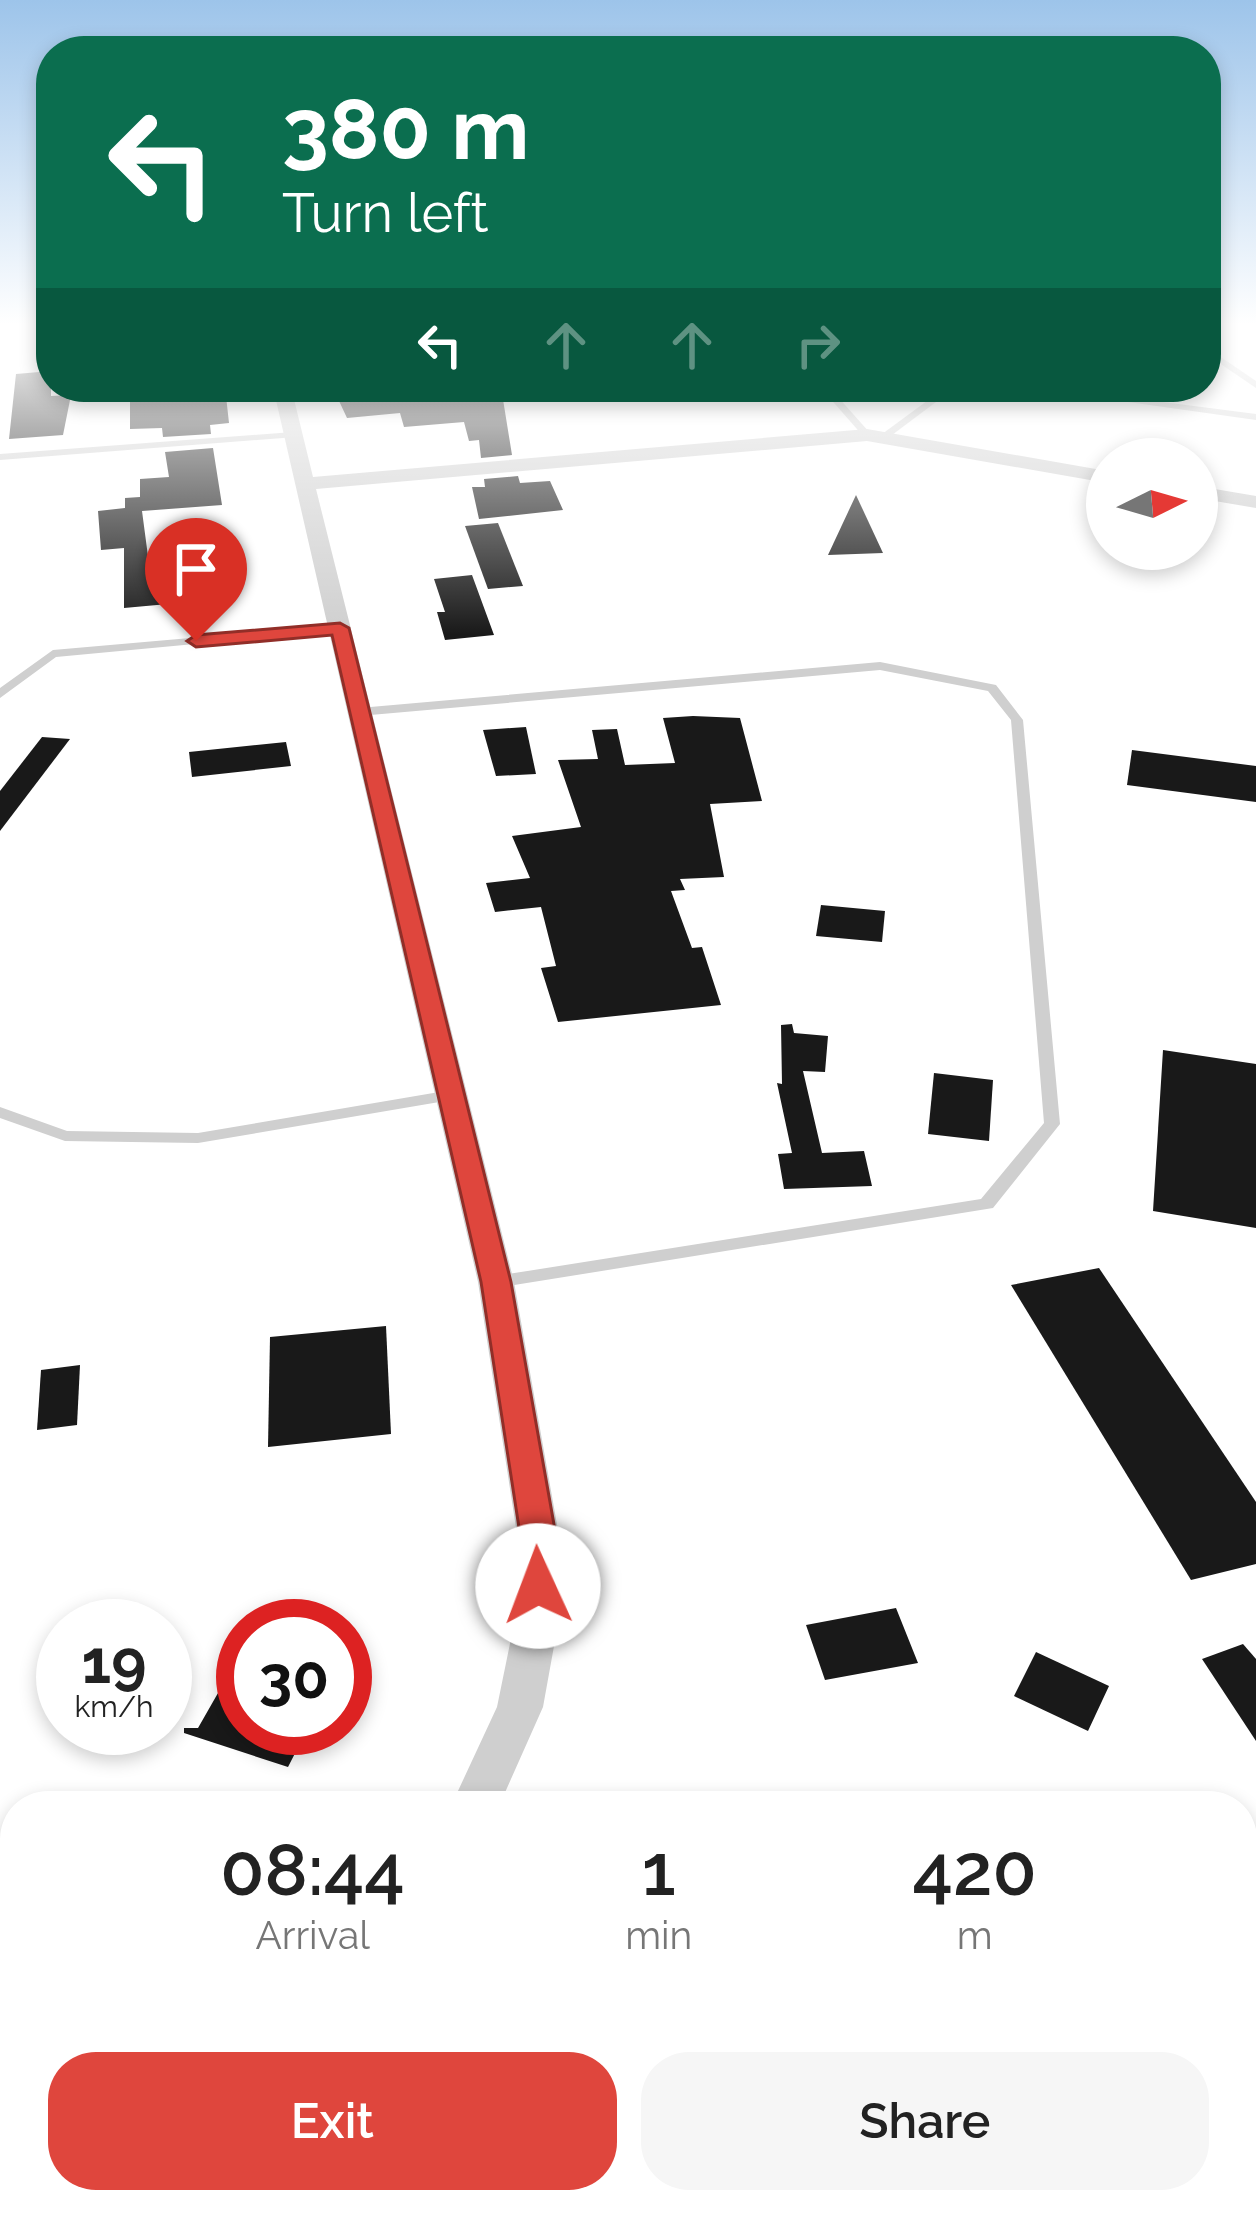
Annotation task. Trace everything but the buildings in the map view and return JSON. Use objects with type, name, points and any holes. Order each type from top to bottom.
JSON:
[{"type":"street","points":[[291,428],[496,1282],[540,1547],[536,1624],[520,1707],[482,1791]]},
{"type":"street","points":[[305,484],[874,437],[1086,473]]},
{"type":"street","points":[[1218,496],[1256,502]]},
{"type":"lane","points":[[865,428],[874,437],[888,428]]},
{"type":"lane","points":[[0,457],[293,435]]},
{"type":"lane","points":[[0,694],[53,654],[340,628]]},
{"type":"lane","points":[[359,712],[880,666],[992,688],[1017,720],[1052,1124],[988,1204],[496,1282]]},
{"type":"lane","points":[[0,1112],[64,1136],[198,1138],[451,1094]]},
{"type":"route","points":[[196,641],[340,628],[496,1282],[540,1547],[538,1586]]}]
